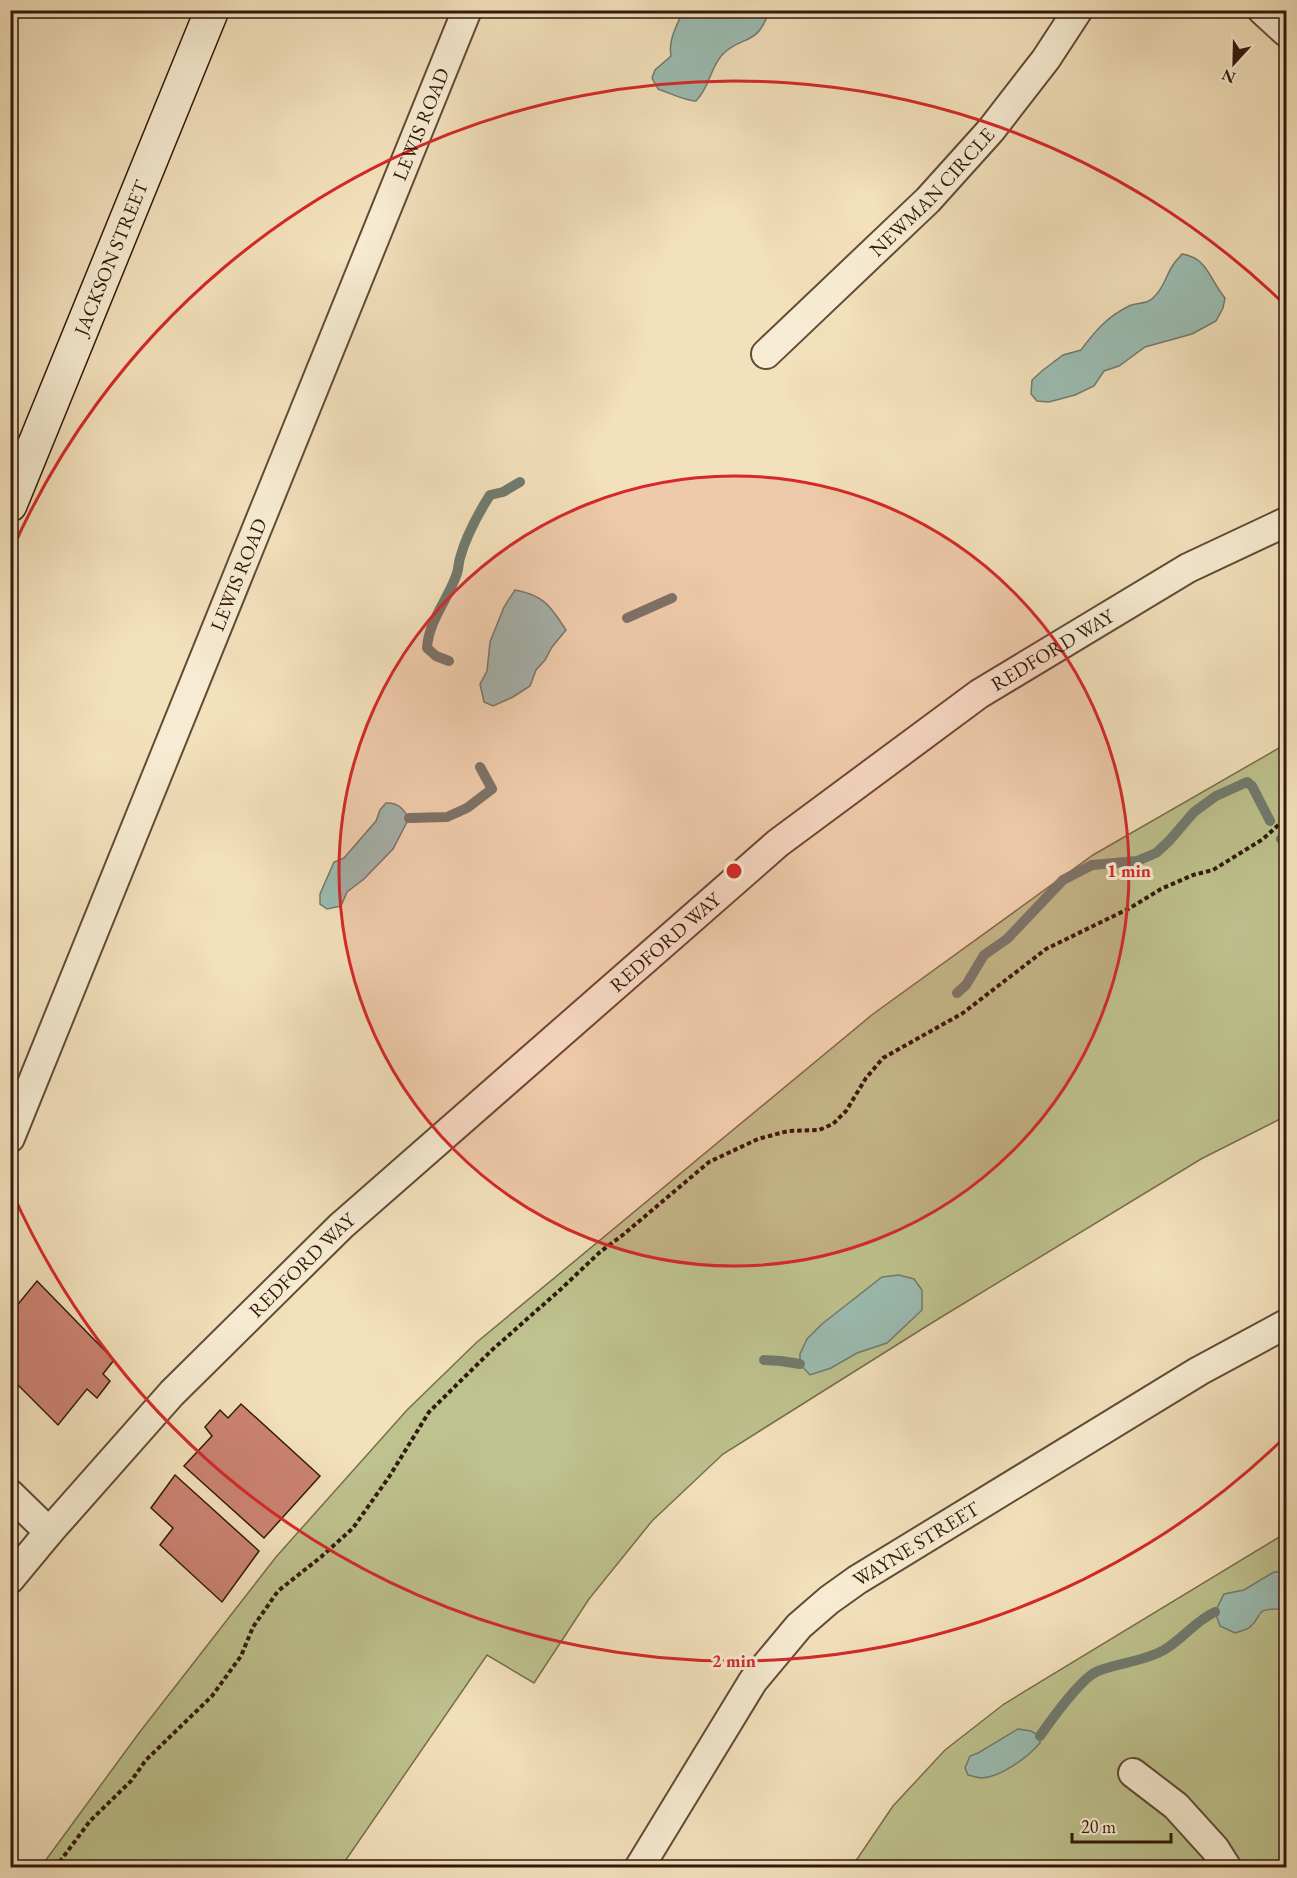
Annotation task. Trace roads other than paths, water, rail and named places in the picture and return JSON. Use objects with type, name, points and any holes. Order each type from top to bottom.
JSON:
[{"type":"main road","name":"JACKSON STREET","points":[[10,505],[212,10]]},
{"type":"street","name":"LEWIS ROAD","points":[[10,1138],[467,10]]},
{"type":"street","name":"NEWMAN CIRCLE","points":[[766,354],[928,200],[991,130],[1046,59],[1078,10]]},
{"type":"street","points":[[1262,10],[1287,32]]},
{"type":"street","name":"REDFORD WAY","points":[[10,1579],[172,1393],[341,1226],[778,843],[979,694],[1188,568],[1287,522]]},
{"type":"street","name":"WAYNE STREET","points":[[639,1868],[753,1681],[800,1626],[829,1600],[857,1580],[1199,1371],[1287,1324]]},
{"type":"street","points":[[10,1494],[49,1532]]},
{"type":"street","points":[[1133,1773],[1176,1806],[1215,1849],[1227,1868]]},
{"type":"water","points":[[683,11],[769,11],[764,23],[754,36],[736,44],[722,55],[701,96],[696,101],[658,89],[652,78],[655,70],[671,56],[672,38]]},
{"type":"water","points":[[1182,254],[1191,256],[1203,265],[1225,298],[1216,321],[1192,334],[1145,347],[1119,366],[1104,371],[1094,386],[1075,395],[1049,402],[1037,401],[1031,394],[1032,380],[1063,355],[1081,350],[1114,315],[1129,306],[1151,300],[1160,290]]},
{"type":"water","points":[[515,590],[533,595],[546,603],[566,630],[536,670],[530,686],[493,706],[484,702],[480,684],[487,671],[490,642],[504,607]]},
{"type":"water","points":[[386,803],[397,805],[409,818],[393,849],[364,879],[347,892],[341,906],[327,909],[320,904],[320,894],[334,862],[344,858],[376,821],[380,810]]},
{"type":"water","points":[[899,1275],[914,1279],[922,1290],[922,1310],[887,1343],[857,1353],[831,1368],[810,1375],[800,1364],[800,1354],[807,1339],[822,1324],[882,1277]]},
{"type":"water","points":[[1274,1572],[1282,1572],[1286,1582],[1285,1596],[1278,1609],[1265,1610],[1250,1627],[1235,1633],[1220,1626],[1215,1612],[1224,1594],[1244,1590]]},
{"type":"water","points":[[1018,1729],[1031,1731],[1040,1736],[1040,1743],[1021,1760],[997,1774],[982,1778],[968,1775],[965,1768],[970,1756]]},
{"type":"waterway","points":[[769,11],[777,10]]},
{"type":"waterway","points":[[449,661],[436,656],[427,648],[431,628],[457,574],[459,560],[477,517],[490,495],[503,492],[520,482]]},
{"type":"waterway","points":[[627,618],[672,598]]},
{"type":"waterway","points":[[409,818],[447,817],[467,808],[492,789],[480,767]]},
{"type":"waterway","points":[[957,993],[966,985],[984,955],[1007,939],[1063,880],[1092,865],[1137,861],[1156,853],[1194,812],[1216,796],[1247,782],[1252,786],[1270,821]]},
{"type":"waterway","points":[[1281,839],[1286,842]]},
{"type":"waterway","points":[[764,1360],[800,1364]]},
{"type":"waterway","points":[[1040,1736],[1067,1700],[1091,1675],[1164,1650],[1201,1620],[1215,1612]]}]
